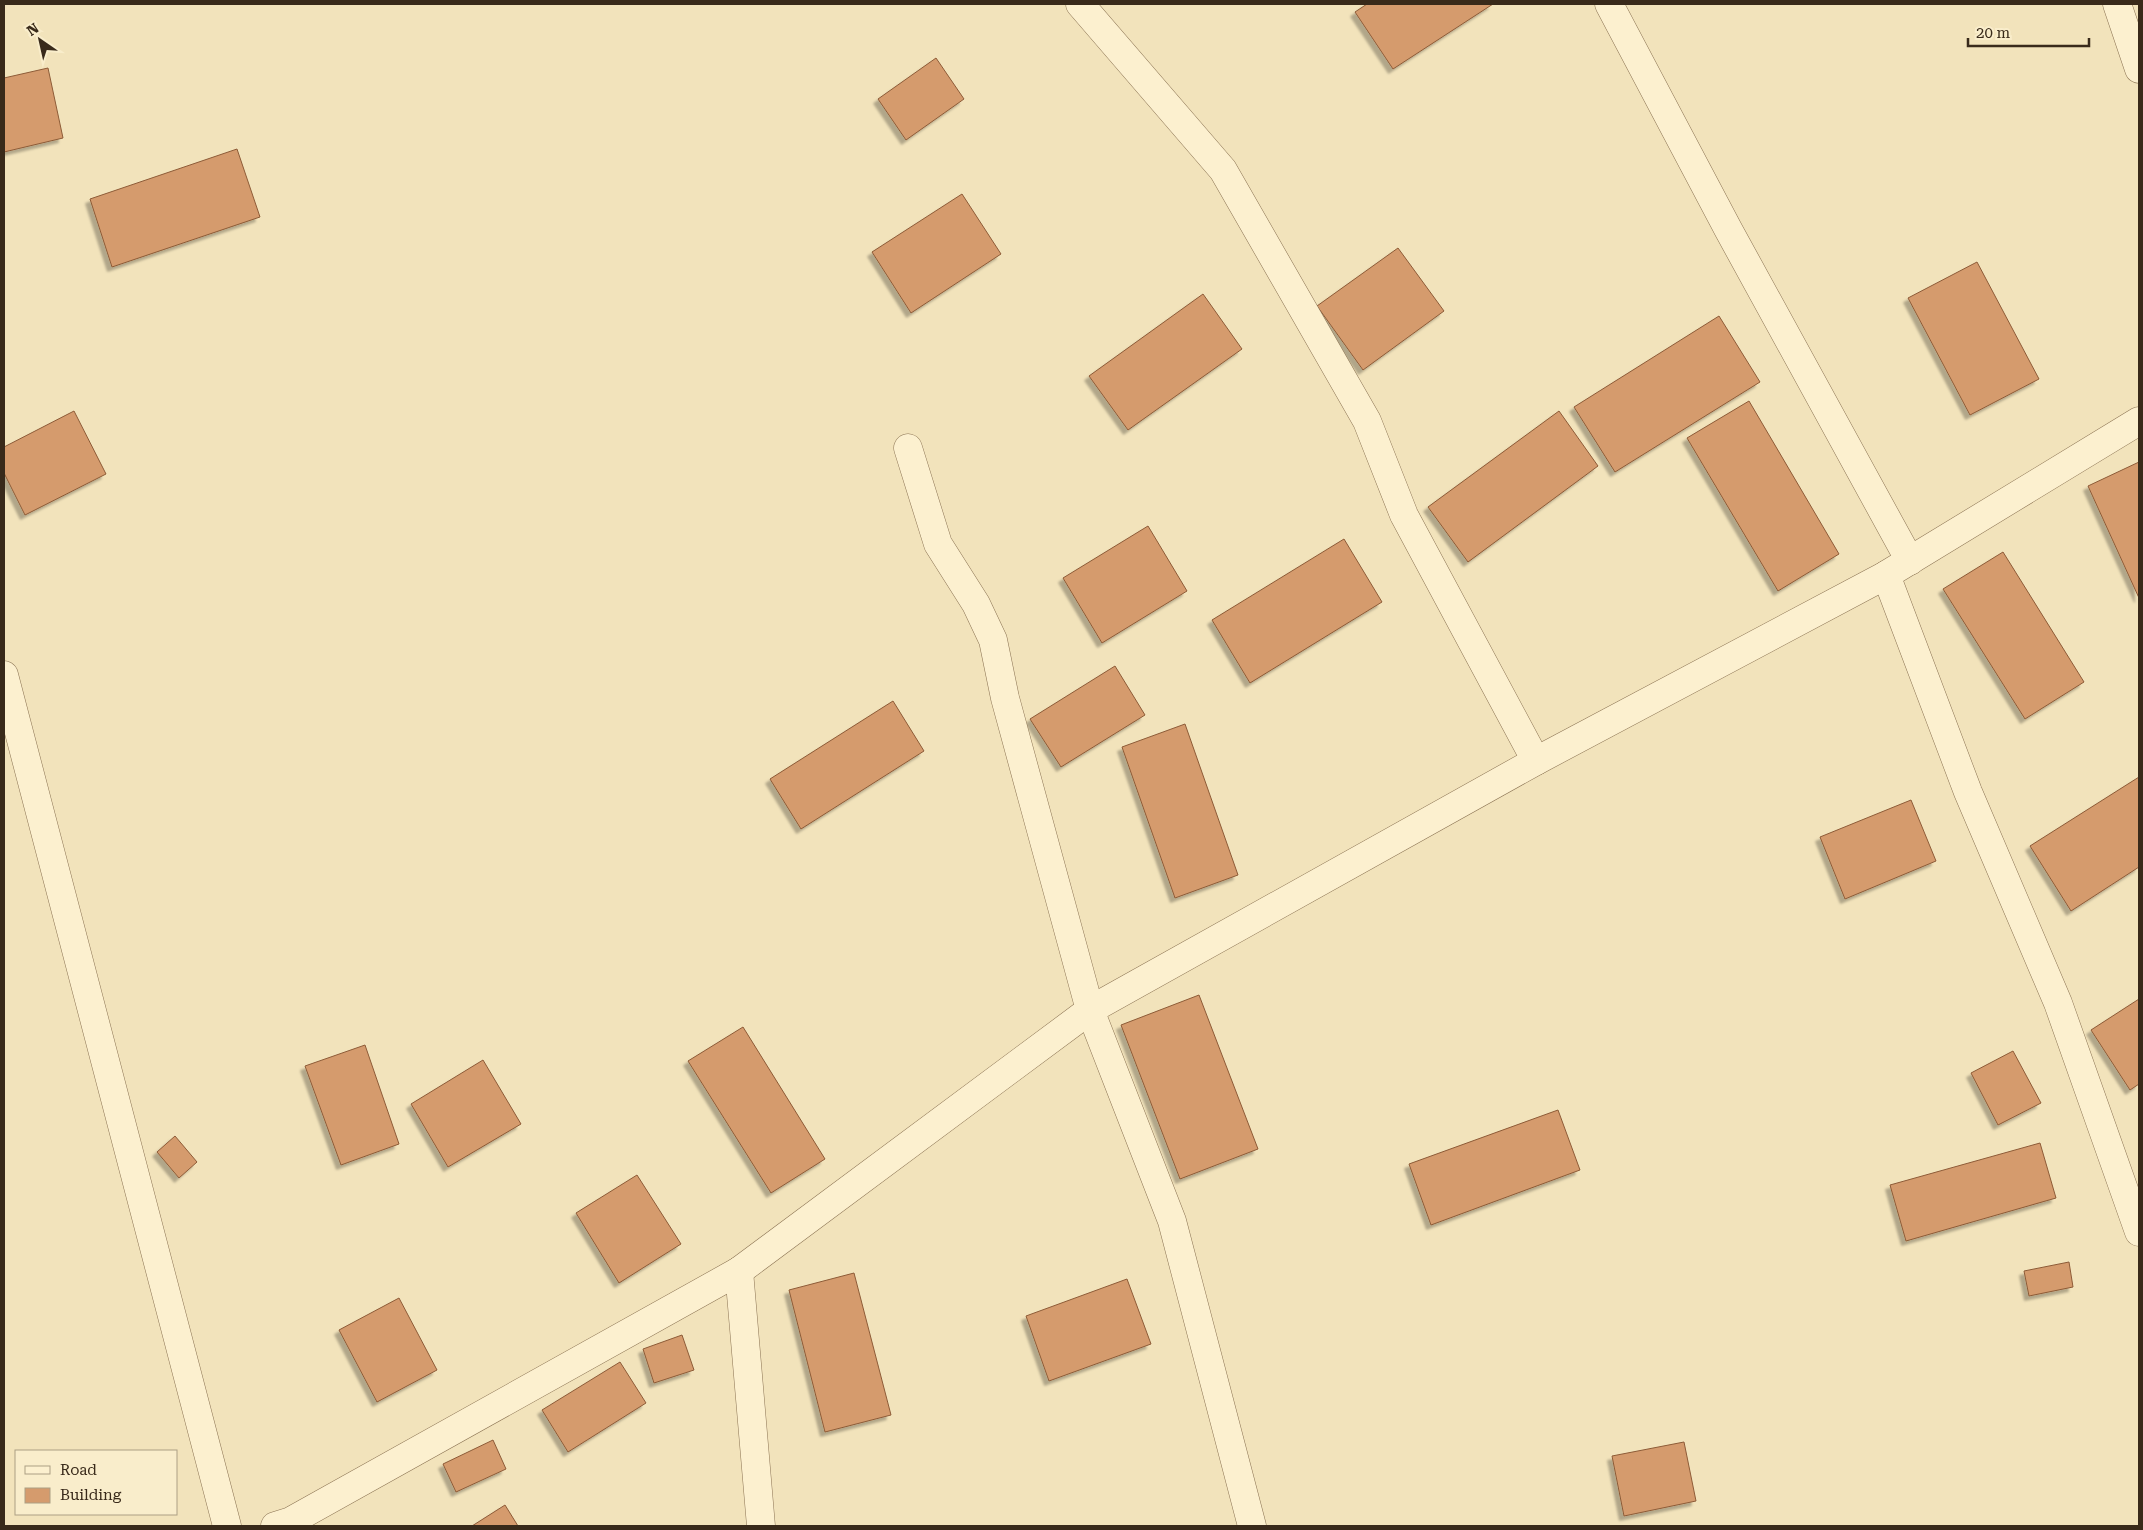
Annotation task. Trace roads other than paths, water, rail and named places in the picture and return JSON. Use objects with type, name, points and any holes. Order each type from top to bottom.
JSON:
[{"type":"street","points":[[1080,4],[1223,170],[1367,421],[1404,515],[1536,760]]},
{"type":"street","points":[[1610,4],[1728,229],[1910,561]]},
{"type":"street","points":[[2117,4],[2139,69]]},
{"type":"street","points":[[287,1524],[739,1270],[1090,1010],[1536,760],[1886,575],[2139,421]]},
{"type":"street","points":[[908,448],[938,544],[976,604],[993,640],[1005,698],[1090,1010],[1172,1221],[1252,1526]]},
{"type":"street","points":[[1886,575],[1968,792],[2058,1003],[2139,1232]]},
{"type":"street","points":[[4,676],[228,1526]]},
{"type":"street","points":[[739,1270],[761,1526]]}]
